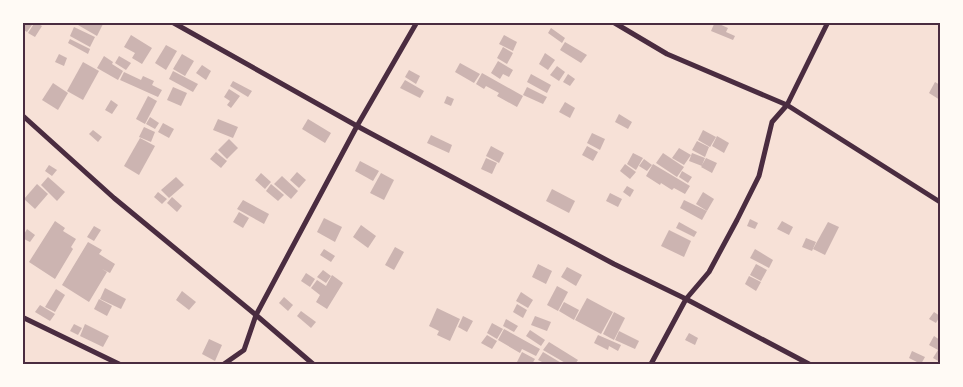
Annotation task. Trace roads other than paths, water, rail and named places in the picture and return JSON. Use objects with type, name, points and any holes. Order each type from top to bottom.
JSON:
[{"type":"street","points":[[172,22],[357,126],[614,264],[686,299],[809,364]]},
{"type":"street","points":[[224,364],[244,350],[256,315],[357,126],[417,22]]},
{"type":"street","points":[[613,22],[667,54],[787,105],[940,202]]},
{"type":"street","points":[[651,364],[686,299],[709,272],[759,176],[772,122],[787,105],[828,22]]},
{"type":"street","points":[[22,115],[114,198],[313,364]]},
{"type":"street","points":[[22,317],[119,364]]}]
